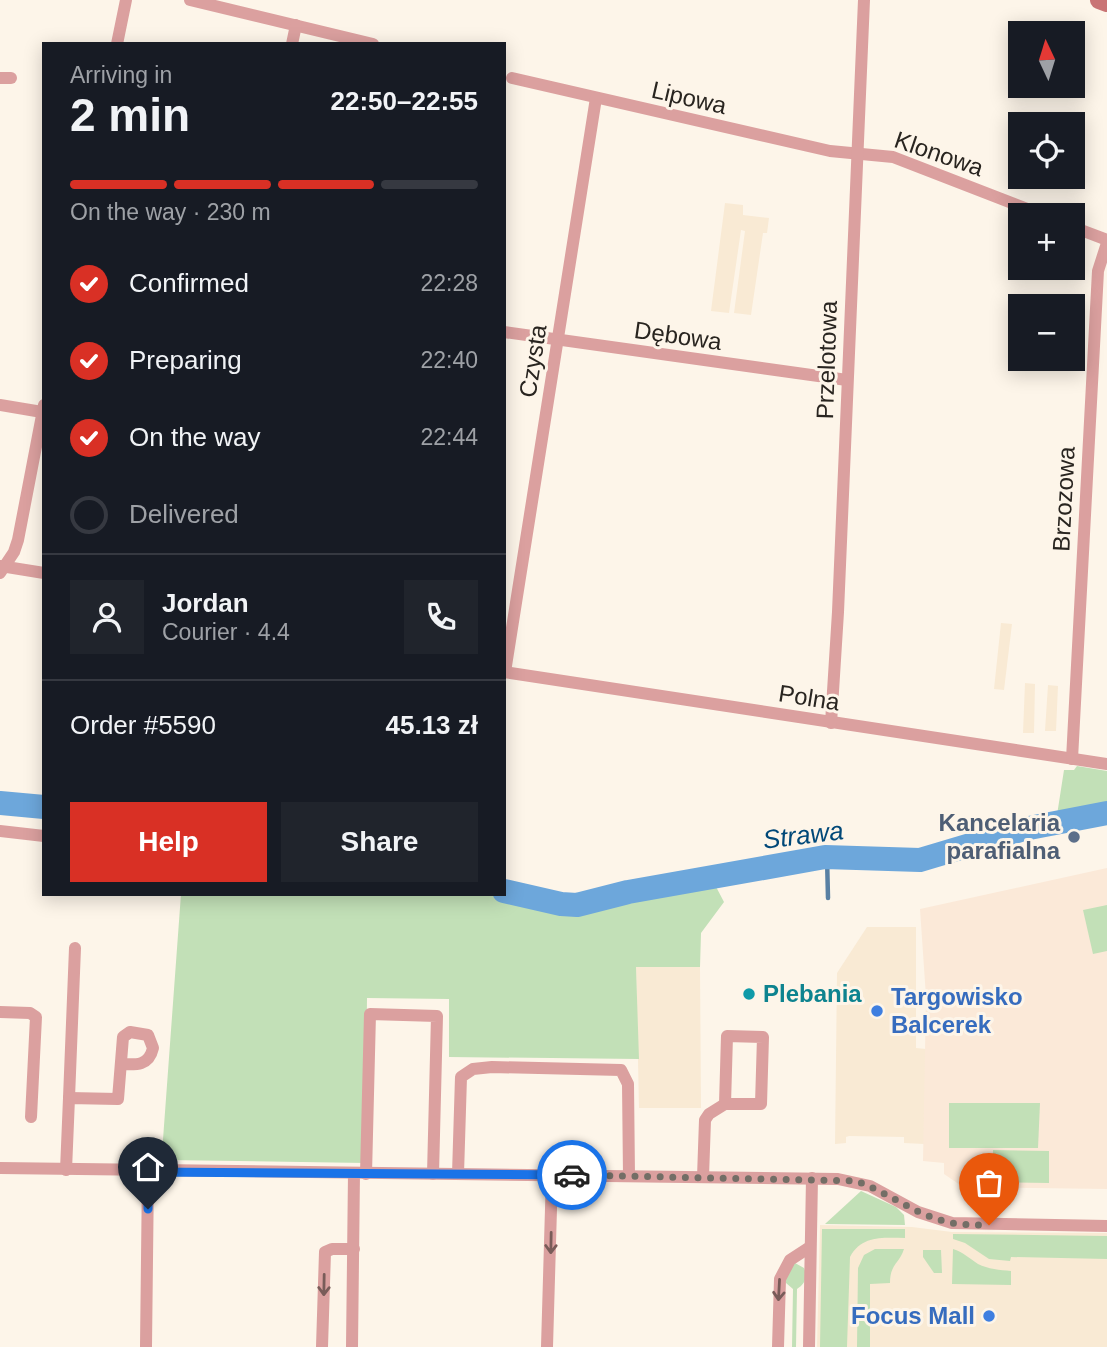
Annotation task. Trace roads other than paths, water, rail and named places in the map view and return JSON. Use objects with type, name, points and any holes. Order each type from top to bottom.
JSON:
[{"type":"main road","points":[[1099,0],[1107,3]]},
{"type":"street","points":[[117,42],[126,0]]},
{"type":"street","points":[[190,0],[365,42]]},
{"type":"street","name":"Przelotowa","points":[[831,723],[864,0]]},
{"type":"street","points":[[292,42],[296,25]]},
{"type":"street","name":"Lipowa","points":[[512,78],[781,141],[839,153],[858,154]]},
{"type":"street","name":"Czysta","points":[[506,666],[596,98]]},
{"type":"street","name":"Klonowa","points":[[858,154],[903,160],[1013,203]]},
{"type":"street","points":[[1085,232],[1107,242]]},
{"type":"street","name":"Brzozowa","points":[[1072,759],[1098,271],[1107,242]]},
{"type":"street","name":"Dębowa","points":[[506,332],[847,380]]},
{"type":"street","points":[[0,405],[42,408]]},
{"type":"street","points":[[1,569],[14,552],[18,540],[42,413]]},
{"type":"street","points":[[1,569],[42,573]]},
{"type":"street","name":"Polna","points":[[506,672],[1107,764]]},
{"type":"street","points":[[0,831],[42,836]]},
{"type":"street","points":[[66,1170],[75,948]]},
{"type":"street","points":[[0,1012],[30,1013],[36,1017],[31,1117]]},
{"type":"street","points":[[352,1347],[354,1249],[370,1014],[437,1016],[433,1174]]},
{"type":"street","points":[[703,1177],[705,1120],[709,1114],[725,1104],[761,1104],[763,1037],[727,1036],[725,1104]]},
{"type":"street","points":[[69,1098],[118,1099],[121,1064]]},
{"type":"street","points":[[458,1174],[461,1077],[473,1069],[492,1067],[621,1070],[628,1084],[629,1175]]},
{"type":"street","points":[[0,1168],[148,1172],[812,1178],[856,1181],[877,1189],[918,1212],[952,1223],[1107,1226]]},
{"type":"street","points":[[146,1347],[148,1172]]},
{"type":"street","points":[[547,1347],[552,1174]]},
{"type":"street","points":[[809,1347],[812,1178]]},
{"type":"street","points":[[778,1347],[780,1279],[787,1264],[810,1247]]},
{"type":"street","points":[[322,1347],[326,1252],[332,1249],[354,1249]]},
{"type":"waterway","name":"Strawa","points":[[0,803],[42,807]]},
{"type":"waterway","name":"Strawa","points":[[506,891],[577,905],[628,892],[825,857],[920,860],[1024,829],[1107,813]]},
{"type":"waterway","points":[[827,857],[828,898]]},
{"type":"place","name":"Kancelaria parafialna","points":[[1074,837]]},
{"type":"place","name":"Plebania","points":[[749,994]]},
{"type":"place","name":"Targowisko Balcerek","points":[[877,1011]]},
{"type":"place","name":"Focus Mall","points":[[989,1316]]}]
